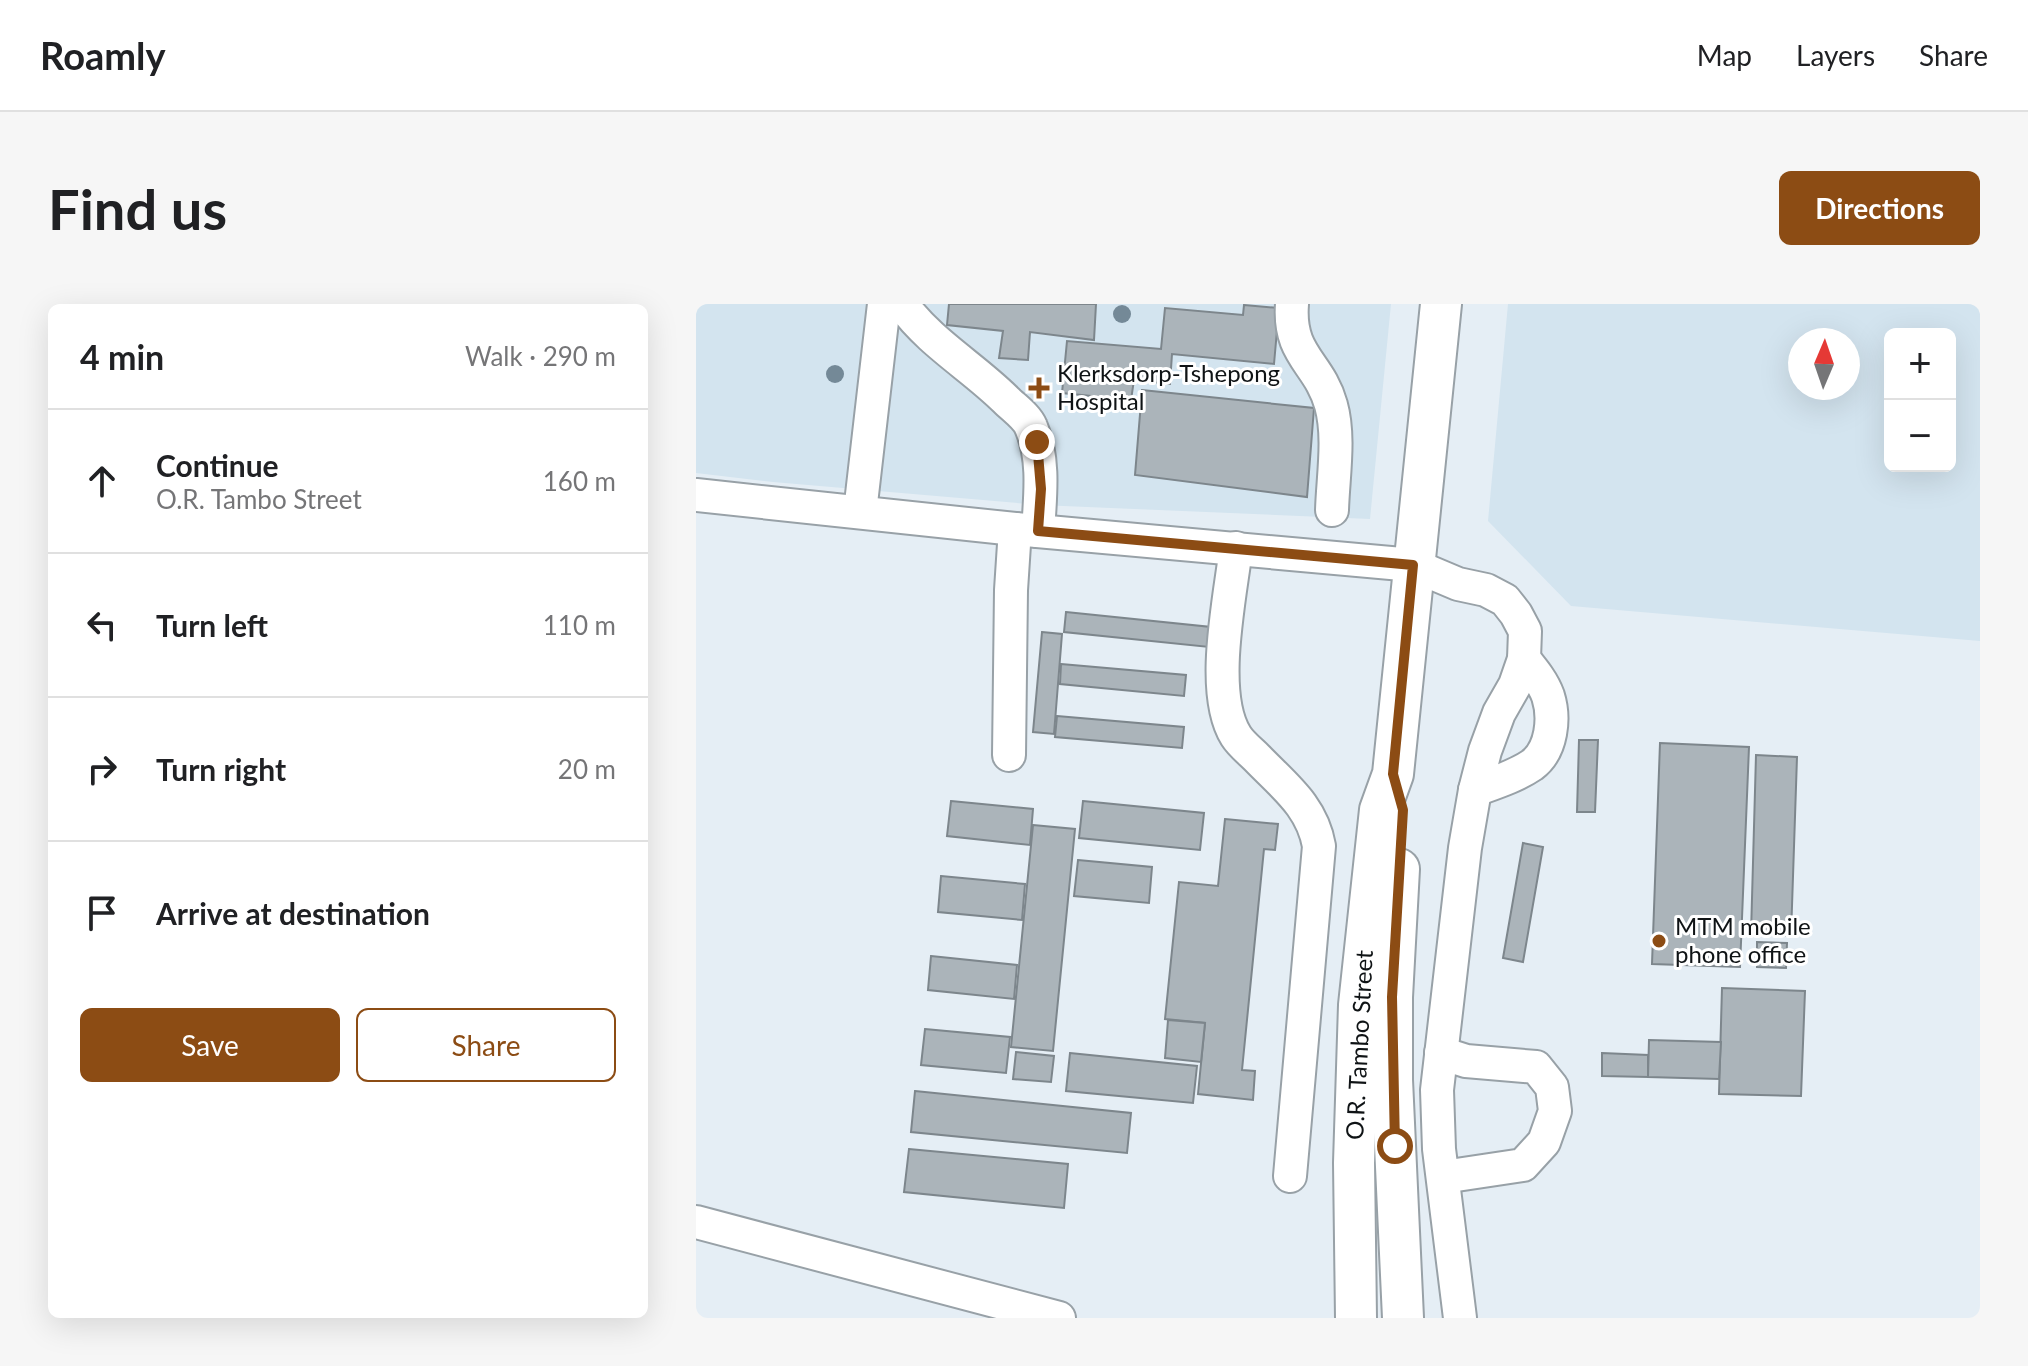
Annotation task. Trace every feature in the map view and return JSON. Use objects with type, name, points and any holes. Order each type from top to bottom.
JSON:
[{"type":"main road","name":"O.R. Tambo Street","points":[[1355,1316],[1354,1163],[1359,1005],[1380,810],[1393,774],[1441,304]]},
{"type":"main road","name":"O.R. Tambo Street","points":[[1393,774],[1403,810],[1392,997],[1392,1080],[1403,1318]]},
{"type":"street","points":[[860,512],[884,304]]},
{"type":"street","points":[[902,304],[911,317],[1030,423],[1037,442],[1041,489],[1011,590],[1009,755]]},
{"type":"street","points":[[1292,304],[1290,321],[1293,339],[1331,404],[1335,425],[1332,510]]},
{"type":"street","points":[[696,495],[1027,530],[1413,565],[1458,584],[1486,590],[1505,600],[1525,631],[1524,659],[1515,685],[1499,713],[1475,790],[1465,848],[1437,1090],[1443,1177],[1460,1318]]},
{"type":"street","points":[[1236,548],[1223,671],[1226,715],[1237,737],[1308,813],[1319,846],[1290,1176]]},
{"type":"street","points":[[1475,790],[1533,764],[1545,750],[1551,710],[1547,693],[1524,659]]},
{"type":"street","points":[[1441,1053],[1466,1061],[1536,1067],[1552,1087],[1555,1111],[1544,1142],[1523,1165],[1443,1177]]},
{"type":"street","points":[[696,1222],[1059,1318]]},
{"type":"shaded area","name":"Klerksdorp-Tshepong Hospital","points":[[696,304],[1391,304],[1370,519],[1040,505],[696,473]]},
{"type":"shaded area","points":[[1508,304],[1980,304],[1980,641],[1571,606],[1488,521]]},
{"type":"building","points":[[949,304],[1096,304],[1094,340],[1030,332],[1028,360],[999,358],[1003,331],[947,325]]},
{"type":"building","points":[[1244,305],[1279,308],[1274,364],[1172,354],[1170,384],[1134,380],[1131,400],[1062,393],[1067,341],[1161,349],[1165,308],[1243,315]]},
{"type":"building","points":[[1142,390],[1314,408],[1307,497],[1135,475]]},
{"type":"building","points":[[1066,612],[1211,627],[1209,647],[1064,632]]},
{"type":"building","points":[[1042,632],[1062,634],[1054,734],[1033,732]]},
{"type":"building","points":[[1061,664],[1186,675],[1184,696],[1060,684]]},
{"type":"building","points":[[1057,716],[1184,727],[1182,748],[1055,737]]},
{"type":"building","points":[[1579,740],[1598,740],[1595,812],[1577,812]]},
{"type":"building","points":[[1660,743],[1749,747],[1740,967],[1652,964]]},
{"type":"building","points":[[1756,755],[1797,757],[1791,936],[1751,934]]},
{"type":"building","points":[[951,801],[1033,809],[1030,845],[947,836]]},
{"type":"building","points":[[1083,801],[1204,813],[1200,850],[1079,838]]},
{"type":"building","points":[[1225,819],[1278,824],[1275,850],[1264,849],[1242,1070],[1255,1071],[1253,1100],[1198,1094],[1205,1023],[1165,1019],[1179,882],[1218,886]]},
{"type":"building","points":[[1033,825],[1075,829],[1053,1051],[1011,1047]]},
{"type":"building","points":[[1523,843],[1543,847],[1523,962],[1503,958]]},
{"type":"building","points":[[1078,860],[1152,867],[1149,903],[1074,896]]},
{"type":"building","points":[[941,876],[1025,884],[1022,920],[938,912]]},
{"type":"building","points":[[1757,942],[1787,943],[1786,968],[1757,967]]},
{"type":"building","points":[[931,956],[1017,965],[1014,999],[928,990]]},
{"type":"building","points":[[1722,988],[1805,991],[1801,1096],[1719,1094]]},
{"type":"building","points":[[1168,1020],[1205,1023],[1201,1062],[1165,1058]]},
{"type":"building","points":[[925,1029],[1010,1037],[1006,1073],[921,1065]]},
{"type":"building","points":[[1649,1040],[1721,1042],[1719,1079],[1648,1077]]},
{"type":"building","points":[[1016,1052],[1054,1056],[1051,1082],[1013,1079]]},
{"type":"building","points":[[1070,1053],[1197,1066],[1193,1103],[1066,1091]]},
{"type":"building","points":[[1602,1053],[1648,1055],[1648,1077],[1602,1076]]},
{"type":"building","points":[[915,1091],[1131,1113],[1127,1153],[911,1132]]},
{"type":"building","points":[[909,1149],[1068,1164],[1064,1208],[904,1192]]},
{"type":"place","name":"Klerksdorp-Tshepong Hospital","points":[[1039,388]]},
{"type":"place","name":"MTM mobile phone office","points":[[1659,941]]},
{"type":"route","points":[[1037,442],[1041,489],[1038,531],[1413,565],[1393,774],[1403,810],[1392,997],[1395,1146]]}]
